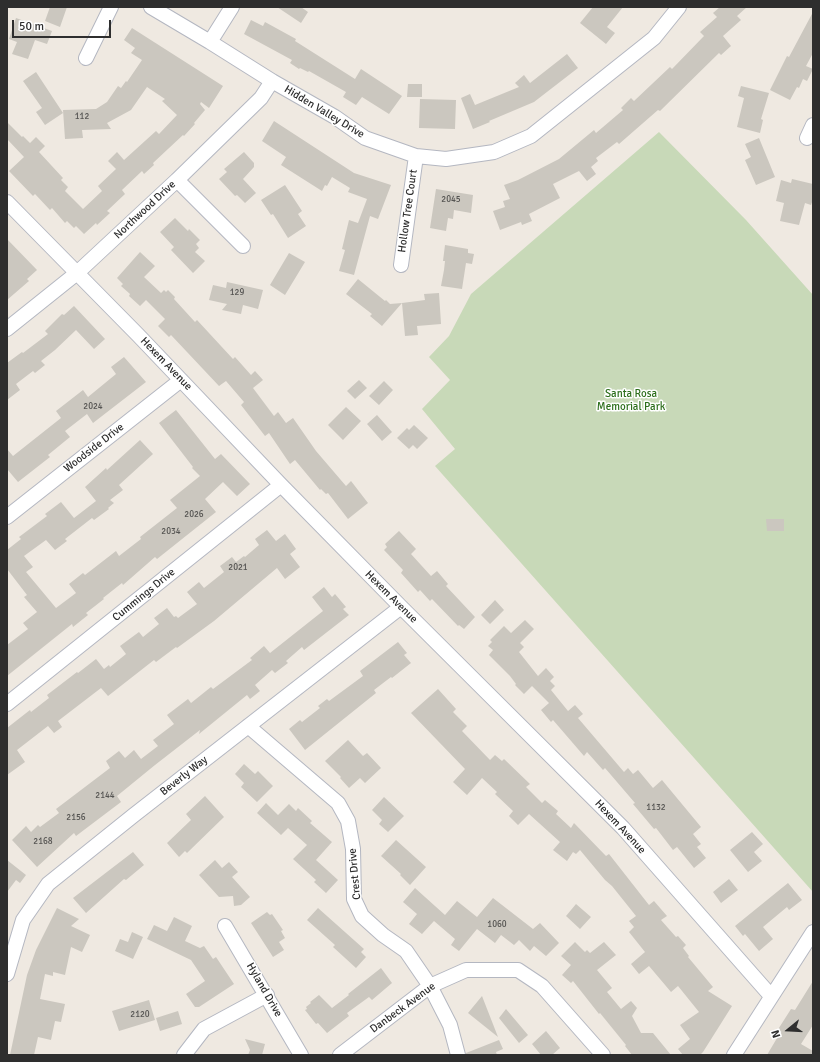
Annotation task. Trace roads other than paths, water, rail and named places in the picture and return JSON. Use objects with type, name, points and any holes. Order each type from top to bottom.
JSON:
[{"type":"street","points":[[86,58],[111,7]]},
{"type":"street","name":"Hidden Valley Drive","points":[[151,7],[272,81],[335,117],[366,138],[416,156],[446,159],[494,152],[531,136],[654,38],[679,7]]},
{"type":"street","points":[[210,42],[232,7]]},
{"type":"street","name":"Northwood Drive","points":[[7,329],[78,273],[177,180],[261,98],[272,81]]},
{"type":"street","name":"Hollow Tree Court","points":[[401,265],[416,156]]},
{"type":"street","points":[[177,180],[243,246]]},
{"type":"street","name":"Hexem Avenue","points":[[7,202],[78,273],[400,607],[623,828],[771,996]]},
{"type":"street","name":"Woodside Drive","points":[[7,517],[181,380]]},
{"type":"street","name":"Cummings Drive","points":[[7,704],[281,485]]},
{"type":"street","name":"Beverly Way","points":[[7,974],[23,920],[48,884],[400,607]]},
{"type":"street","name":"Crest Drive","points":[[248,726],[338,803],[348,821],[353,849],[354,899],[362,916],[383,935],[406,951],[430,986],[450,1025],[458,1055]]},
{"type":"street","name":"Hyland Drive","points":[[225,926],[301,1055]]},
{"type":"street","points":[[734,1055],[813,932]]},
{"type":"street","name":"Danbeck Avenue","points":[[340,1055],[430,986],[466,970],[518,970],[542,986],[603,1055]]},
{"type":"street","points":[[184,1055],[204,1029],[267,995]]},
{"type":"park label","name":"Santa Rosa Memorial Park","points":[[631,400]]}]
